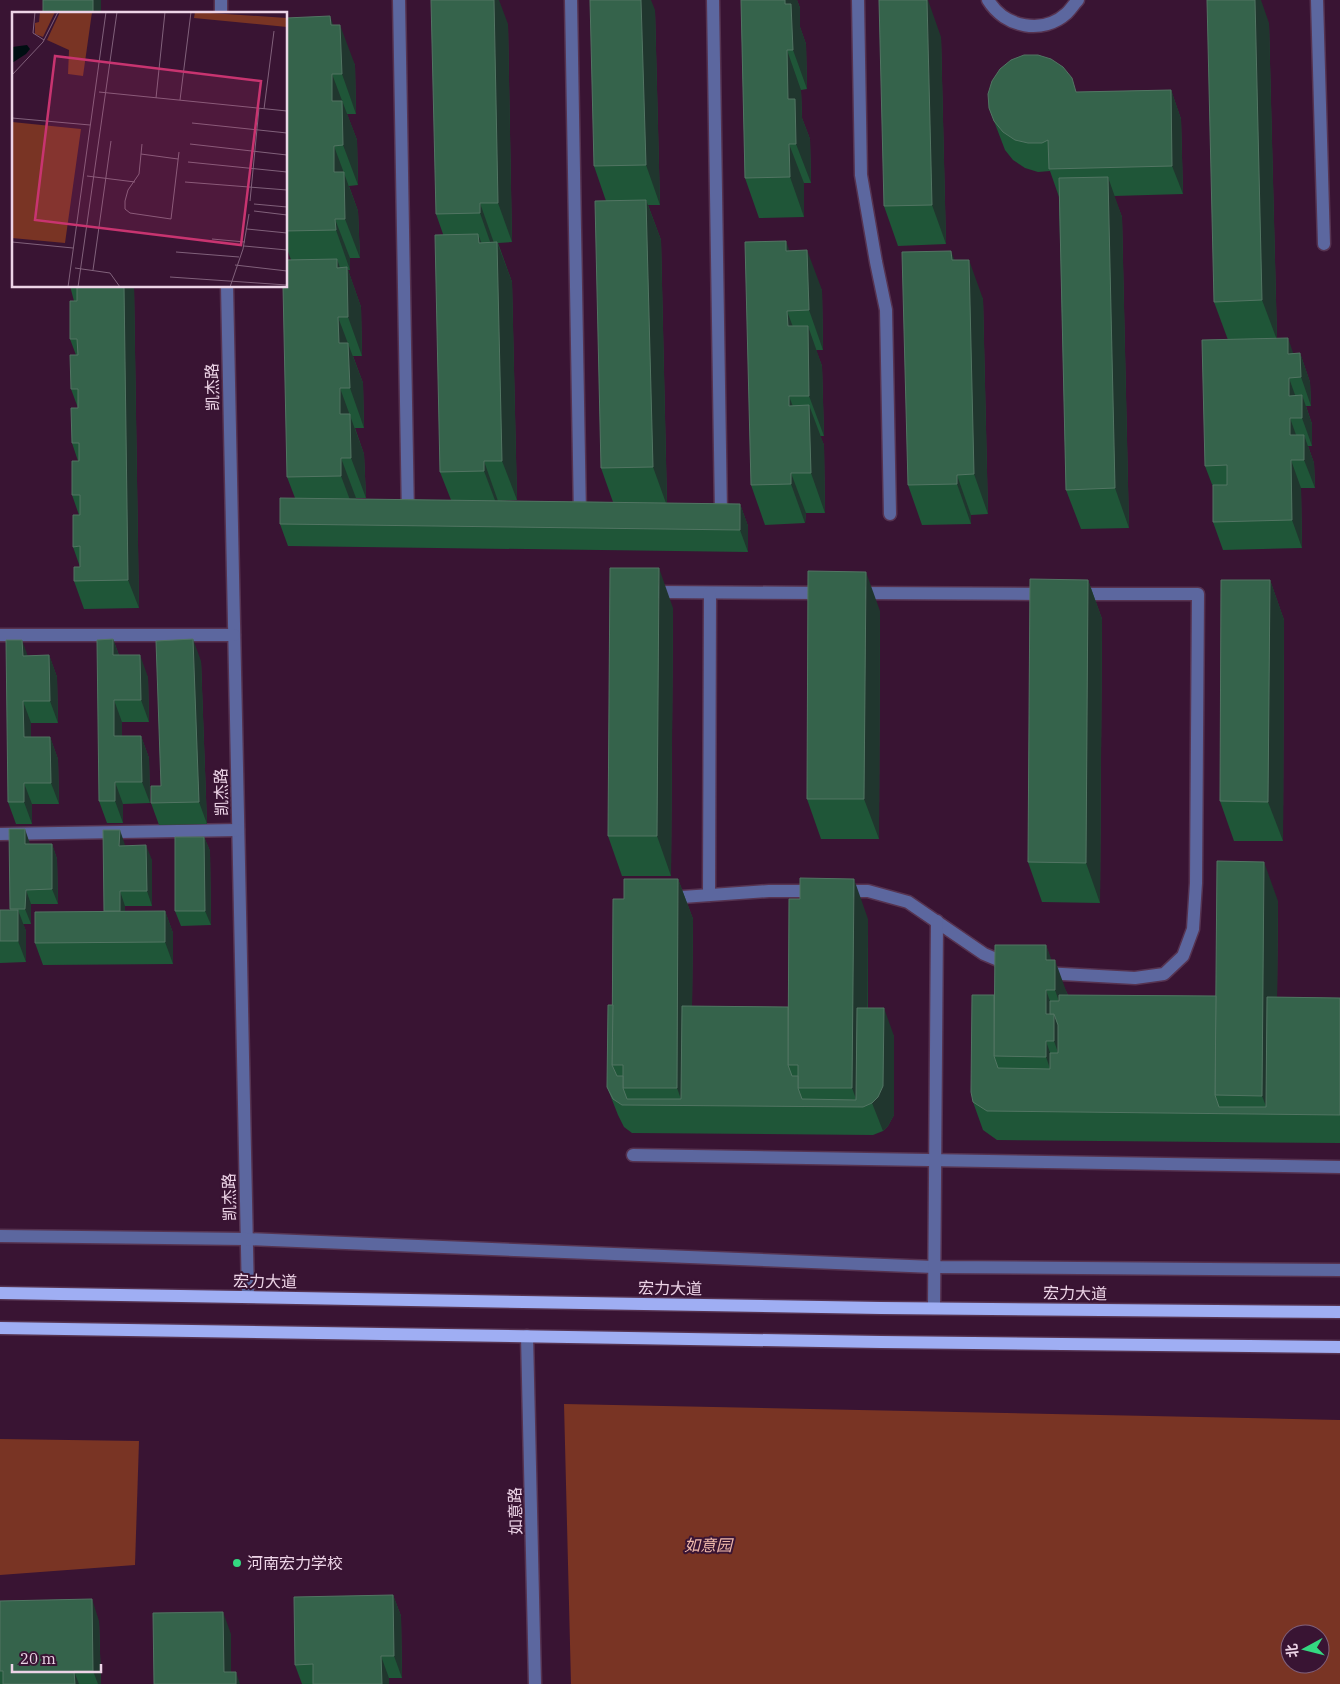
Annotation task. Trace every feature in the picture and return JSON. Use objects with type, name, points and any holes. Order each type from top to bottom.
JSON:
[{"type":"main road","name":"宏力大道","points":[[0,1293],[934,1308],[1340,1312]]},
{"type":"main road","points":[[0,1328],[861,1342],[1340,1347]]},
{"type":"street","points":[[399,0],[408,519]]},
{"type":"street","points":[[571,0],[580,516]]},
{"type":"street","points":[[713,0],[721,514]]},
{"type":"street","points":[[858,0],[861,175],[886,310],[890,514]]},
{"type":"street","points":[[988,0],[998,13],[1010,21],[1023,26],[1039,26],[1055,21],[1068,12],[1078,0]]},
{"type":"street","points":[[1317,0],[1324,244]]},
{"type":"street","name":"凯杰路","points":[[226,288],[248,1297]]},
{"type":"street","points":[[652,900],[769,891],[868,891],[908,902],[984,954],[1026,970],[1135,978],[1164,974],[1183,956],[1192,929],[1196,883],[1198,594],[657,592]]},
{"type":"street","points":[[709,895],[710,593]]},
{"type":"street","points":[[0,635],[234,635]]},
{"type":"street","points":[[0,834],[238,830]]},
{"type":"street","points":[[934,1308],[937,921]]},
{"type":"street","points":[[632,1155],[1340,1167]]},
{"type":"street","points":[[0,1236],[246,1238],[934,1267],[1340,1270]]},
{"type":"street","name":"如意路","points":[[527,1336],[535,1684]]},
{"type":"green space","name":"如意园","points":[[564,1404],[1340,1420],[1340,1684],[571,1684]]},
{"type":"green space","points":[[0,1439],[139,1441],[135,1565],[0,1575]]},
{"type":"building","points":[[43,0],[93,0],[93,12],[43,12]]},
{"type":"building","points":[[431,0],[494,0],[498,203],[480,203],[480,213],[436,214]]},
{"type":"building","points":[[590,0],[641,0],[646,165],[594,166]]},
{"type":"building","points":[[741,0],[785,0],[785,4],[791,4],[793,50],[787,50],[788,99],[795,99],[796,144],[789,144],[790,177],[745,178]]},
{"type":"building","points":[[879,0],[927,0],[932,205],[884,206]]},
{"type":"building","points":[[1207,0],[1255,0],[1262,300],[1214,302]]},
{"type":"building","points":[[330,16],[331,25],[340,25],[342,74],[332,74],[332,101],[342,101],[343,145],[334,146],[334,172],[344,172],[345,219],[335,219],[336,230],[288,231],[288,18]]},
{"type":"building","points":[[1024,55],[1038,55],[1051,59],[1063,67],[1072,78],[1076,92],[1171,90],[1172,166],[1049,169],[1048,140],[1042,143],[1028,143],[1015,140],[1003,132],[994,121],[989,108],[988,94],[992,81],[1000,69],[1011,60]]},
{"type":"building","points":[[1108,177],[1115,488],[1066,490],[1059,178]]},
{"type":"building","points":[[646,200],[653,467],[601,468],[595,201]]},
{"type":"building","points":[[478,234],[479,243],[497,242],[502,461],[484,461],[484,471],[440,472],[435,235]]},
{"type":"building","points":[[786,241],[786,251],[807,250],[809,310],[787,311],[788,326],[808,326],[809,396],[789,396],[789,406],[809,405],[811,473],[791,473],[791,484],[751,485],[745,242]]},
{"type":"building","points":[[951,251],[952,260],[969,260],[974,474],[957,475],[957,484],[908,485],[902,252]]},
{"type":"building","points":[[337,259],[337,268],[347,267],[348,317],[338,317],[339,343],[348,343],[350,388],[340,388],[340,414],[350,414],[351,458],[341,458],[341,476],[287,477],[283,288],[288,288],[288,260]]},
{"type":"building","points":[[77,288],[124,288],[128,580],[74,581],[74,567],[80,567],[80,546],[73,547],[73,515],[80,515],[80,495],[72,495],[72,461],[79,461],[79,443],[72,443],[71,408],[78,408],[78,389],[71,389],[70,355],[78,355],[77,339],[70,339],[70,301],[77,301]]},
{"type":"building","points":[[1288,338],[1288,354],[1300,353],[1301,377],[1289,378],[1289,396],[1302,395],[1302,418],[1290,418],[1290,435],[1304,435],[1304,460],[1291,460],[1292,520],[1213,522],[1213,485],[1227,485],[1227,465],[1205,466],[1202,340]]},
{"type":"building","points":[[280,498],[740,504],[740,530],[280,524]]},
{"type":"building","points":[[610,568],[659,568],[657,836],[608,836]]},
{"type":"building","points":[[808,571],[866,572],[864,799],[807,799]]},
{"type":"building","points":[[1030,579],[1088,580],[1086,863],[1028,862]]},
{"type":"building","points":[[1221,580],[1270,580],[1268,802],[1220,801]]},
{"type":"building","points":[[113,639],[113,655],[140,655],[141,700],[114,700],[114,736],[141,736],[142,782],[115,782],[115,801],[99,801],[97,640]]},
{"type":"building","points":[[193,639],[199,802],[151,803],[151,786],[161,786],[156,641]]},
{"type":"building","points":[[6,640],[22,640],[23,656],[49,655],[50,701],[23,701],[24,737],[50,737],[51,783],[24,783],[24,802],[8,802]]},
{"type":"building","points":[[9,829],[25,829],[25,844],[52,844],[52,889],[26,890],[25,909],[10,909]]},
{"type":"building","points":[[103,830],[120,830],[119,846],[146,845],[147,891],[120,891],[120,911],[104,911]]},
{"type":"building","points":[[175,837],[204,837],[205,911],[175,911]]},
{"type":"building","points":[[1217,861],[1264,862],[1262,1096],[1215,1095]]},
{"type":"building","points":[[800,878],[854,879],[852,1088],[798,1088],[798,1065],[788,1065],[789,899],[800,899]]},
{"type":"building","points":[[624,879],[678,879],[677,1088],[623,1088],[623,1065],[612,1065],[613,899],[624,899]]},
{"type":"building","points":[[0,910],[18,910],[18,941],[0,941]]},
{"type":"building","points":[[165,911],[165,942],[35,943],[35,912]]},
{"type":"building","points":[[995,945],[1046,945],[1046,960],[1055,960],[1055,990],[1046,990],[1046,1014],[1054,1014],[1054,1041],[1046,1041],[1046,1057],[994,1056]]},
{"type":"building","points":[[972,995],[994,995],[994,1056],[998,1068],[1050,1069],[1050,1053],[1058,1053],[1058,1025],[1054,1014],[1050,1014],[1050,1001],[1059,1001],[1059,995],[1216,996],[1215,1095],[1219,1107],[1266,1107],[1267,997],[1340,998],[1340,1115],[987,1111],[973,1102],[971,1092]]},
{"type":"building","points":[[608,1005],[613,1005],[612,1065],[617,1076],[623,1076],[623,1088],[627,1099],[681,1099],[682,1006],[788,1007],[788,1065],[792,1076],[798,1076],[798,1088],[802,1099],[856,1100],[857,1008],[884,1008],[883,1086],[878,1097],[872,1103],[863,1107],[622,1105],[613,1099],[607,1087]]},
{"type":"building","points":[[393,1595],[394,1656],[381,1656],[382,1684],[313,1684],[313,1664],[295,1665],[294,1597]]},
{"type":"building","points":[[92,1599],[93,1671],[74,1671],[75,1684],[3,1684],[3,1671],[0,1671],[0,1601]]},
{"type":"building","points":[[223,1612],[224,1672],[236,1672],[236,1684],[154,1684],[153,1613]]},
{"type":"place","name":"河南宏力学校","points":[[237,1563]]}]
